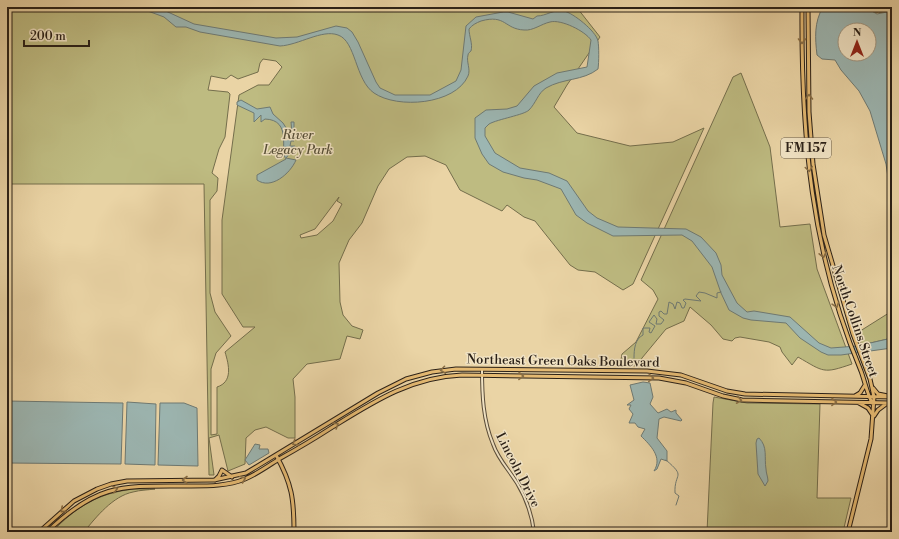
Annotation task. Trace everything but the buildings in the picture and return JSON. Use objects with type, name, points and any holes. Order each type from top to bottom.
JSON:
[{"type":"main road","name":"North Collins Street","points":[[802,7],[804,122],[818,236],[836,304],[872,403]]},
{"type":"main road","name":"North Collins Street","points":[[808,7],[808,74],[813,164],[824,235],[853,334],[872,387],[874,397],[872,403],[873,418],[871,439],[848,532]]},
{"type":"main road","points":[[804,122],[810,121]]},
{"type":"main road","name":"Northeast Green Oaks Boulevard","points":[[232,477],[246,473],[378,393],[406,379],[443,370],[646,371],[681,375],[740,394],[891,397]]},
{"type":"main road","name":"Northeast Green Oaks Boulevard","points":[[47,532],[68,512],[83,502],[115,488],[135,486],[226,484],[246,479],[381,398],[403,387],[433,378],[450,375],[652,378],[686,383],[738,400],[890,403]]},
{"type":"main road","points":[[854,397],[860,394],[866,383]]},
{"type":"main road","points":[[872,387],[878,394],[891,397]]},
{"type":"main road","points":[[822,396],[822,402]]},
{"type":"main road","points":[[858,402],[868,408],[873,418]]},
{"type":"main road","points":[[873,418],[879,408],[890,403]]},
{"type":"main road","points":[[314,432],[317,437]]},
{"type":"main road","points":[[276,454],[290,485],[294,532]]},
{"type":"main road","points":[[214,480],[219,476],[222,470],[232,477]]},
{"type":"main road","points":[[39,532],[74,501],[96,489],[111,484],[127,481],[214,480],[232,477]]},
{"type":"street","name":"Lincoln Drive","points":[[482,369],[484,414],[490,437],[530,511],[534,532]]},
{"type":"green space","name":"River Legacy Park","points":[[7,7],[405,7],[431,9],[439,7],[564,7],[578,9],[600,37],[567,85],[554,107],[577,133],[630,146],[673,142],[704,128],[633,284],[623,290],[595,272],[578,270],[570,265],[535,221],[524,217],[507,205],[502,211],[460,190],[446,165],[425,156],[407,157],[389,169],[378,186],[362,223],[349,240],[339,263],[340,302],[343,315],[352,326],[363,330],[360,339],[347,336],[340,359],[307,364],[293,379],[295,397],[295,438],[288,438],[266,427],[255,430],[246,438],[245,464],[228,471],[219,435],[209,438],[214,475],[209,475],[204,184],[7,184]],"holes":[[[263,59],[276,61],[282,67],[269,85],[258,85],[239,95],[222,220],[222,294],[243,327],[255,327],[225,352],[228,362],[228,377],[222,385],[217,387],[217,434],[211,435],[211,369],[216,353],[231,336],[215,312],[210,293],[210,200],[217,191],[218,178],[212,173],[219,149],[225,137],[230,94],[228,92],[208,90],[211,76],[226,79],[231,75],[238,79],[258,72],[260,63]],[[339,197],[337,201],[342,204],[333,221],[317,235],[301,238],[300,235],[315,229]]]},
{"type":"green space","points":[[852,7],[892,7],[892,11],[878,13],[857,11]]},
{"type":"green space","points":[[741,73],[770,147],[780,227],[810,224],[817,269],[852,364],[835,369],[824,370],[813,366],[798,357],[792,365],[780,347],[769,342],[740,337],[735,338],[732,341],[723,339],[711,325],[690,307],[684,321],[666,329],[642,358],[638,366],[620,365],[622,354],[636,342],[658,299],[653,290],[641,280],[733,77]]},
{"type":"green space","points":[[892,311],[892,338],[862,345],[857,333]]},
{"type":"green space","points":[[714,397],[747,403],[820,404],[817,498],[851,498],[843,532],[707,532]]},
{"type":"green space","points":[[134,489],[155,489],[136,491],[126,494],[112,502],[84,532],[52,532],[70,515],[88,503],[109,494]]},
{"type":"water","points":[[137,7],[157,7],[194,24],[276,38],[297,37],[336,26],[347,28],[352,32],[358,42],[380,88],[395,95],[430,95],[456,81],[461,70],[466,26],[476,17],[508,12],[533,19],[537,16],[557,11],[568,12],[584,23],[596,37],[599,47],[598,69],[586,76],[559,82],[546,88],[526,112],[489,124],[485,128],[485,136],[495,153],[520,168],[549,173],[567,181],[588,211],[597,218],[618,227],[686,229],[701,237],[716,253],[721,265],[722,275],[737,303],[747,312],[754,311],[790,317],[819,343],[831,348],[857,346],[892,338],[892,348],[841,355],[828,355],[800,338],[786,323],[743,318],[729,310],[712,267],[692,241],[682,235],[613,236],[587,223],[576,215],[561,189],[537,180],[503,172],[489,164],[482,154],[475,138],[475,118],[486,110],[507,109],[517,106],[534,86],[557,73],[587,67],[591,40],[584,33],[572,26],[560,22],[550,22],[524,30],[517,29],[495,19],[481,21],[469,29],[472,46],[471,51],[468,54],[469,73],[461,86],[451,93],[439,98],[410,102],[384,98],[374,93],[363,79],[349,45],[338,35],[325,34],[280,46],[200,32],[186,27],[176,27],[164,17]]},
{"type":"water","points":[[823,7],[852,7],[857,11],[868,9],[877,14],[892,11],[892,204],[886,164],[870,111],[859,91],[841,70],[835,60],[822,59],[817,55],[816,30],[818,18]]},
{"type":"water","points":[[241,100],[257,109],[270,107],[273,114],[283,123],[290,134],[292,134],[291,122],[294,122],[294,136],[290,136],[290,138],[294,141],[291,141],[290,146],[295,146],[294,151],[291,152],[286,158],[296,160],[285,175],[274,182],[262,183],[257,180],[257,175],[286,159],[284,155],[282,130],[274,121],[265,119],[261,122],[261,115],[254,122],[254,113],[237,105],[237,102]]},
{"type":"water","points":[[643,382],[650,383],[653,397],[650,404],[658,413],[667,409],[671,412],[676,410],[676,413],[682,420],[664,417],[659,419],[657,438],[667,451],[667,461],[661,459],[657,469],[654,471],[657,461],[656,456],[651,447],[641,436],[645,429],[638,427],[635,423],[629,423],[633,414],[629,409],[631,405],[627,405],[634,400],[630,385]]},
{"type":"water","points":[[7,401],[123,403],[121,464],[7,463]]},
{"type":"water","points":[[127,402],[156,404],[155,465],[125,464]]},
{"type":"water","points":[[160,403],[184,403],[197,408],[198,466],[158,465]]},
{"type":"water","points":[[759,438],[764,445],[765,452],[768,481],[765,486],[758,474],[756,443],[757,439]]},
{"type":"water","points":[[255,444],[260,445],[259,449],[268,449],[269,453],[249,465],[245,460]]},
{"type":"waterway","points":[[502,7],[502,12]]},
{"type":"waterway","points":[[634,358],[634,351],[638,339],[643,335],[643,328],[650,328],[649,332],[651,333],[655,326],[649,322],[654,315],[657,319],[656,324],[661,324],[664,320],[659,316],[659,312],[661,311],[664,314],[667,314],[669,302],[673,304],[675,309],[677,302],[680,303],[682,308],[684,308],[686,303],[683,300],[685,299],[701,301],[696,296],[699,292],[717,298],[717,293],[721,292]]},
{"type":"waterway","points":[[666,460],[678,473],[675,493],[679,496],[676,505]]}]
